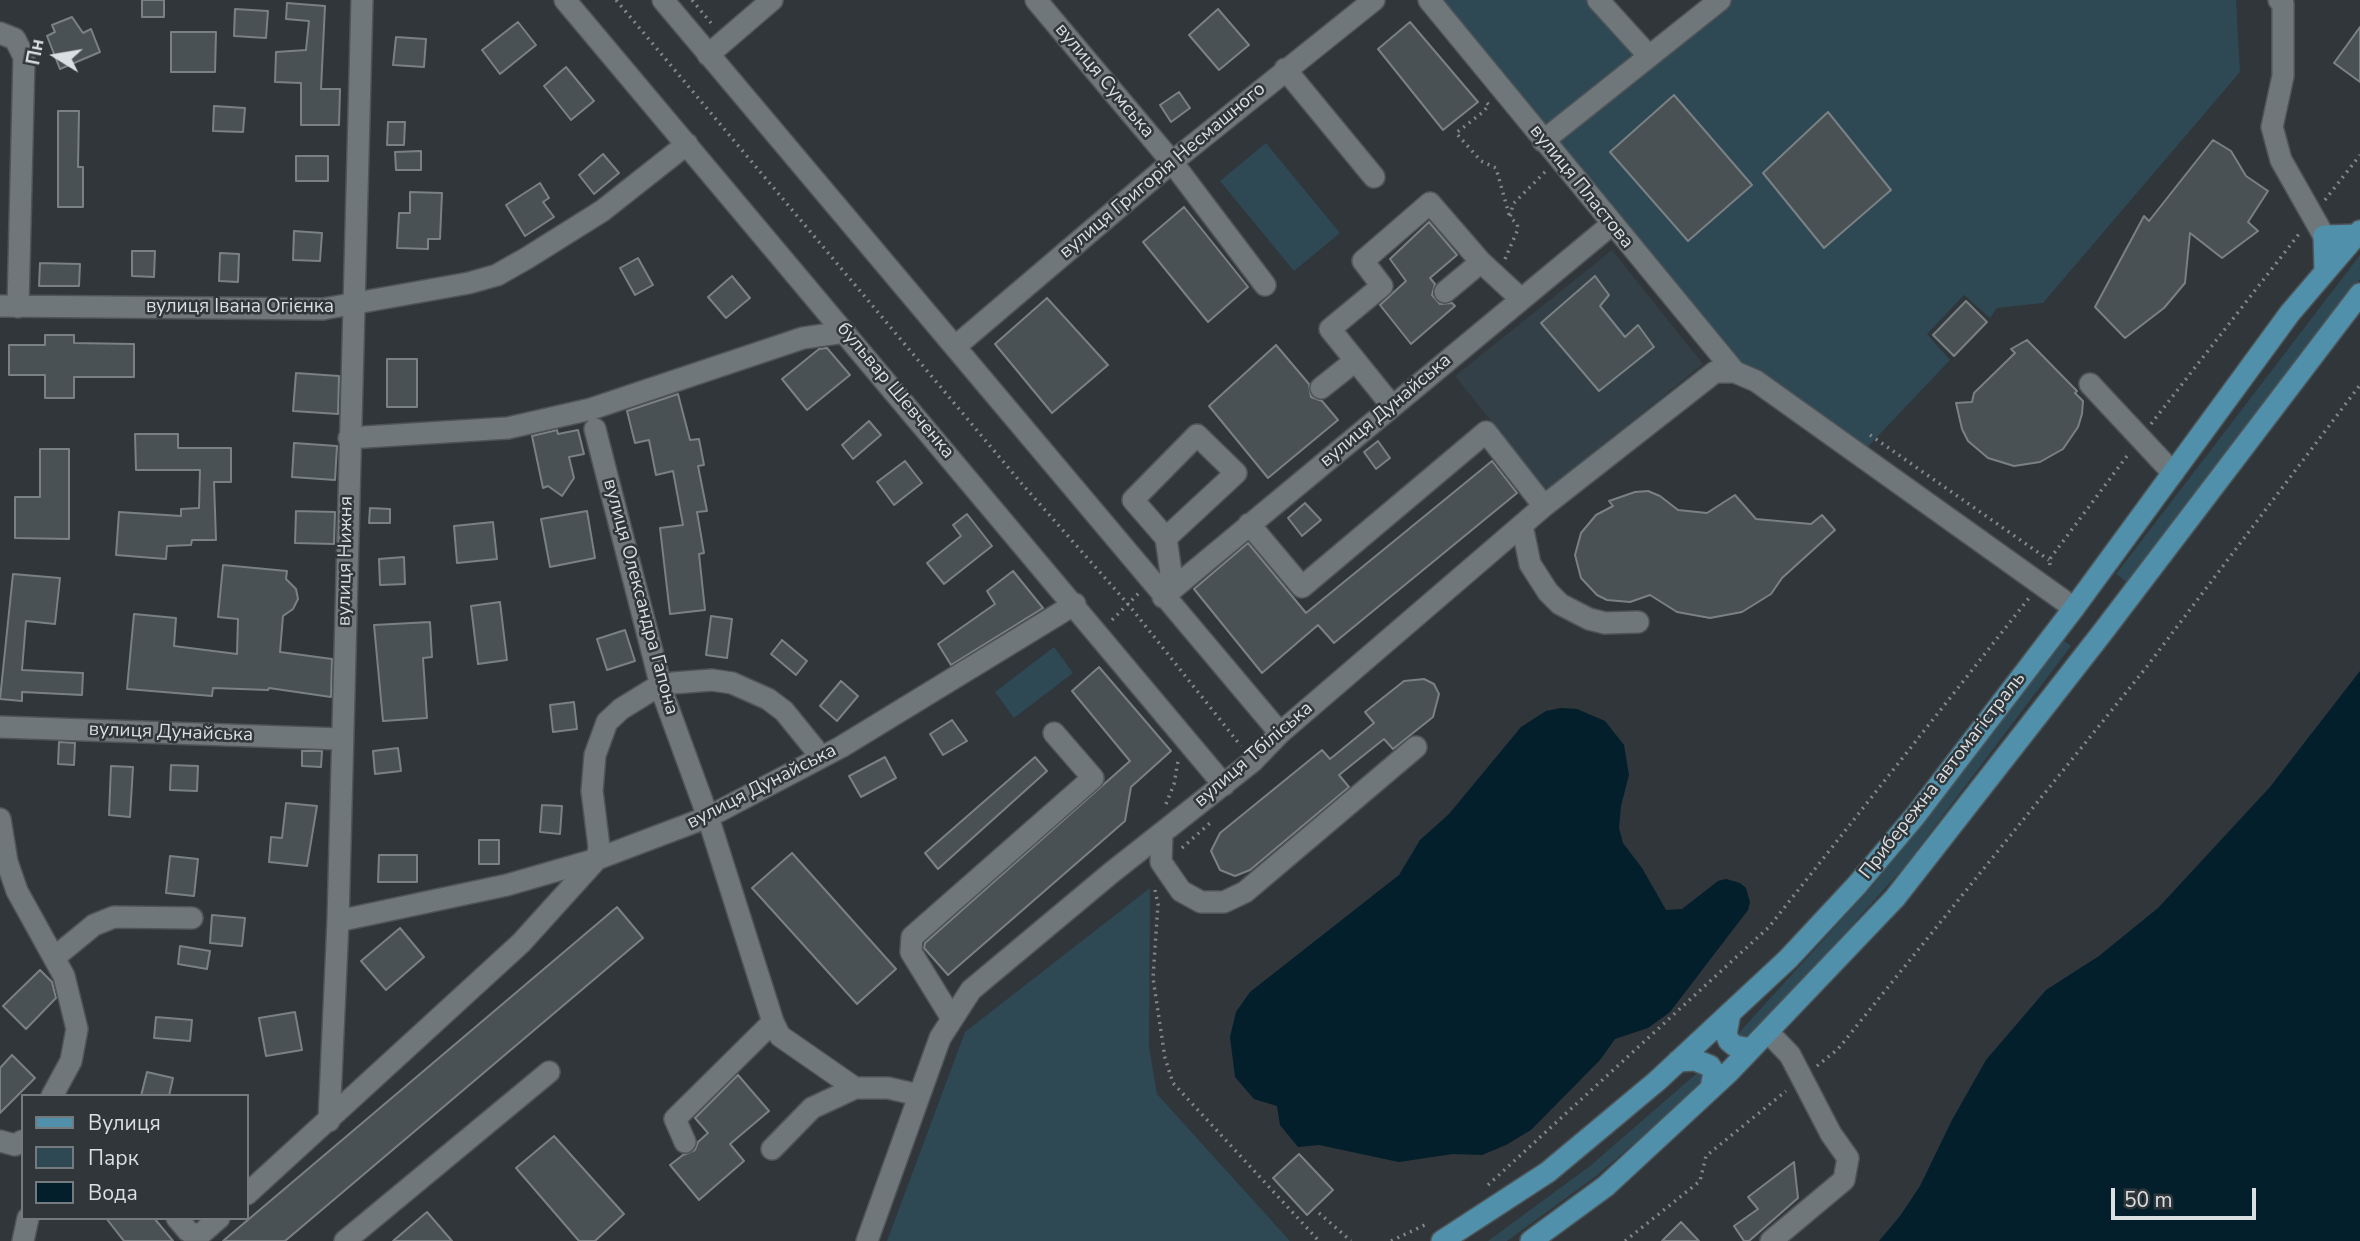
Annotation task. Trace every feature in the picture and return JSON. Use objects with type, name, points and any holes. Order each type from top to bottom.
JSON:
[{"type":"main road","points":[[2325,270],[2324,236],[2358,233]]},
{"type":"main road","name":"Прибережна автомагістраль","points":[[1442,1241],[1464,1234],[1548,1172],[1678,1061],[1788,959],[1857,885],[1916,814],[2074,608],[2290,313],[2358,233]]},
{"type":"main road","name":"Прибережна автомагістраль","points":[[1531,1241],[1606,1186],[1711,1088],[1895,898],[2105,629],[2360,294]]},
{"type":"main road","points":[[2074,608],[2105,629]]},
{"type":"main road","points":[[1730,1013],[1727,1026],[1729,1041],[1735,1046],[1751,1049]]},
{"type":"main road","points":[[1678,1061],[1695,1060],[1710,1066],[1714,1072],[1711,1088]]},
{"type":"street","name":"вулиця Нижня","points":[[328,1122],[338,921],[362,0]]},
{"type":"street","name":"бульвар Шевченка","points":[[565,0],[1075,604],[1224,785]]},
{"type":"street","points":[[663,0],[1280,733]]},
{"type":"street","points":[[708,55],[772,0]]},
{"type":"street","name":"вулиця Сумська","points":[[1036,0],[1172,162],[1265,285]]},
{"type":"street","name":"вулиця Григорія Несмашного","points":[[956,346],[1172,162],[1374,0]]},
{"type":"street","name":"вулиця Пластова","points":[[1429,0],[1611,225],[1725,372],[1756,381],[1808,416],[2074,608]]},
{"type":"street","points":[[1598,0],[1648,55]]},
{"type":"street","points":[[1543,141],[1720,0]]},
{"type":"street","points":[[2284,1],[2283,76],[2272,127],[2281,160],[2324,236]]},
{"type":"street","points":[[0,33],[15,39],[24,57],[9,306]]},
{"type":"street","points":[[1285,69],[1374,177]]},
{"type":"street","name":"вулиця Івана Огієнка","points":[[9,306],[323,309],[354,306],[498,275],[602,211],[687,144]]},
{"type":"street","points":[[1392,406],[1330,328],[1382,286],[1363,261],[1430,203],[1481,262],[1521,299]]},
{"type":"street","name":"вулиця Дунайська","points":[[1163,597],[1611,225]]},
{"type":"street","points":[[1446,292],[1481,262]]},
{"type":"street","points":[[349,438],[508,428],[591,409],[803,338],[845,332]]},
{"type":"street","points":[[1321,388],[1355,360]]},
{"type":"street","name":"вулиця Тбіліська","points":[[867,1241],[919,1095],[951,1017],[971,990],[1162,832],[1253,761],[1280,733],[1544,506],[1725,372]]},
{"type":"street","points":[[2090,384],[2173,473]]},
{"type":"street","name":"вулиця Олександра Гапона","points":[[595,429],[661,687],[708,817],[773,1022],[780,1036],[855,1088]]},
{"type":"street","points":[[1249,524],[1301,587],[1486,432],[1544,506]]},
{"type":"street","points":[[1163,597],[1171,573],[1166,538],[1133,500],[1197,435],[1236,473],[1166,538]]},
{"type":"street","points":[[1522,525],[1530,564],[1538,579],[1560,604],[1574,613],[1605,623],[1638,622]]},
{"type":"street","name":"вулиця Дунайська","points":[[338,921],[507,885],[597,859],[708,817],[818,758],[1075,604]]},
{"type":"street","points":[[248,1193],[521,943],[597,859],[599,847],[592,791],[595,755],[607,722],[621,709],[661,687],[693,680],[712,680],[751,690],[768,699],[797,725],[818,758]]},
{"type":"street","name":"вулиця Дунайська","points":[[0,727],[341,739]]},
{"type":"street","points":[[951,1017],[911,952],[912,937],[1093,778],[1054,733]]},
{"type":"street","points":[[1162,832],[1161,862],[1181,891],[1201,902],[1224,902],[1245,892],[1416,747]]},
{"type":"street","points":[[0,819],[17,891],[64,976],[77,1029],[71,1061],[53,1094]]},
{"type":"street","points":[[55,957],[84,932],[114,917],[192,918]]},
{"type":"street","points":[[685,1142],[675,1119],[773,1022]]},
{"type":"street","points":[[1768,1031],[1790,1055],[1831,1134],[1848,1158],[1844,1180],[1771,1241]]},
{"type":"street","points":[[345,1241],[549,1072]]},
{"type":"street","points":[[772,1149],[812,1108],[855,1088],[888,1087],[919,1095]]},
{"type":"street","points":[[0,1141],[15,1145],[21,1142]]},
{"type":"street","points":[[23,1241],[28,1220]]},
{"type":"street","points":[[179,1220],[195,1235],[202,1233],[217,1220]]},
{"type":"path","points":[[616,0],[1022,484],[1128,604],[1253,761]]},
{"type":"path","points":[[1482,96],[1489,106],[1456,133],[1481,161],[1496,168],[1510,218],[1517,223],[1518,229],[1498,277]]},
{"type":"path","points":[[1481,1190],[1769,927],[1959,690],[2050,568],[2049,560],[2140,438],[2360,155]]},
{"type":"path","points":[[1510,218],[1513,204],[1553,165]]},
{"type":"path","points":[[1625,1241],[1700,1181],[1706,1156],[1838,1049],[2145,669],[2360,385]]},
{"type":"path","points":[[1860,429],[2049,560]]},
{"type":"path","points":[[1102,628],[1140,592]]},
{"type":"path","points":[[1165,806],[1174,784],[1178,757]]},
{"type":"path","points":[[1154,884],[1158,904],[1153,978],[1165,1058],[1172,1083],[1319,1241]]},
{"type":"path","points":[[1319,1213],[1351,1241]]},
{"type":"path","points":[[1391,1241],[1416,1232],[1438,1218]]},
{"type":"shaded area","points":[[1612,250],[1703,364],[1547,490],[1455,376]]},
{"type":"green space","points":[[1429,0],[1598,0],[1648,55],[1720,0],[2236,0],[2240,72],[2043,303],[1997,308],[1990,318],[1964,295],[1927,334],[1950,360],[1860,455],[1756,381]]},
{"type":"green space","points":[[1266,143],[1340,233],[1294,271],[1220,181]]},
{"type":"green space","points":[[2360,255],[2360,279],[2128,583],[2116,574]]},
{"type":"green space","points":[[2060,638],[2071,646],[1905,866],[1746,1044],[1735,1037],[1874,884],[1923,823]]},
{"type":"green space","points":[[1054,647],[1073,673],[1014,718],[995,692]]},
{"type":"green space","points":[[1150,888],[1149,1047],[1157,1094],[1290,1241],[887,1241],[965,1032]]},
{"type":"green space","points":[[1704,1067],[1711,1078],[1595,1177],[1507,1241],[1488,1241],[1590,1166]]},
{"type":"water","points":[[2360,671],[2360,1241],[1879,1241],[1920,1186],[1952,1120],[1986,1060],[2046,990],[2099,956],[2158,908],[2270,787]]},
{"type":"water","points":[[1577,709],[1605,721],[1624,745],[1629,775],[1621,806],[1619,828],[1623,843],[1642,868],[1666,910],[1682,909],[1718,881],[1726,879],[1746,888],[1750,902],[1748,910],[1670,1012],[1648,1028],[1615,1039],[1600,1060],[1531,1130],[1506,1145],[1482,1155],[1453,1154],[1399,1162],[1319,1145],[1298,1147],[1280,1125],[1277,1106],[1254,1099],[1235,1077],[1230,1037],[1236,1012],[1250,992],[1399,875],[1420,840],[1449,814],[1521,727],[1546,711]]},
{"type":"building","points":[[142,0],[164,0],[164,17],[142,17]]},
{"type":"building","points":[[287,3],[325,6],[321,89],[340,89],[339,125],[301,125],[301,83],[275,82],[276,52],[306,50],[309,21],[286,19]]},
{"type":"building","points":[[235,9],[268,11],[266,38],[234,36]]},
{"type":"building","points":[[1218,9],[1249,45],[1219,70],[1189,35]]},
{"type":"building","points":[[72,17],[83,33],[91,29],[100,52],[60,69],[47,36],[55,32],[52,25]]},
{"type":"building","points":[[518,22],[536,45],[500,74],[482,50]]},
{"type":"building","points":[[1410,22],[1478,102],[1443,130],[1378,49]]},
{"type":"building","points":[[2360,27],[2360,82],[2334,63]]},
{"type":"building","points":[[171,32],[216,32],[215,72],[171,72]]},
{"type":"building","points":[[396,37],[426,39],[424,67],[393,65]]},
{"type":"building","points":[[566,67],[594,101],[571,120],[544,86]]},
{"type":"building","points":[[1179,92],[1190,108],[1171,122],[1160,105]]},
{"type":"building","points":[[1674,95],[1752,185],[1688,241],[1610,152]]},
{"type":"building","points":[[214,106],[245,108],[243,132],[213,131]]},
{"type":"building","points":[[58,111],[79,111],[78,167],[83,167],[83,207],[58,207]]},
{"type":"building","points":[[1828,112],[1891,190],[1824,248],[1763,173]]},
{"type":"building","points":[[388,122],[405,122],[404,145],[387,145]]},
{"type":"building","points":[[2213,140],[2231,151],[2246,176],[2268,191],[2248,222],[2258,231],[2222,258],[2190,233],[2185,283],[2164,308],[2125,338],[2095,307],[2144,216],[2149,221]]},
{"type":"building","points":[[421,151],[421,170],[396,170],[395,152]]},
{"type":"building","points":[[603,154],[619,173],[594,194],[579,175]]},
{"type":"building","points":[[296,156],[328,156],[328,181],[296,181]]},
{"type":"building","points":[[540,183],[549,198],[543,202],[554,217],[525,236],[506,205]]},
{"type":"building","points":[[410,192],[442,193],[440,239],[428,239],[428,249],[397,248],[399,213],[410,213]]},
{"type":"building","points":[[1184,207],[1248,287],[1208,322],[1143,242]]},
{"type":"building","points":[[1429,222],[1457,255],[1430,278],[1435,284],[1432,295],[1440,304],[1452,303],[1455,306],[1411,344],[1380,305],[1406,281],[1390,259]]},
{"type":"building","points":[[294,231],[322,233],[320,261],[293,260]]},
{"type":"building","points":[[132,251],[155,251],[154,277],[132,276]]},
{"type":"building","points":[[220,253],[239,254],[238,282],[219,281]]},
{"type":"building","points":[[638,258],[653,285],[635,295],[620,268]]},
{"type":"building","points":[[40,263],[80,264],[79,286],[39,286]]},
{"type":"building","points":[[732,276],[750,298],[726,318],[708,297]]},
{"type":"building","points":[[1595,276],[1609,295],[1600,306],[1625,337],[1638,325],[1654,347],[1599,391],[1541,323]]},
{"type":"building","points":[[1047,298],[1108,365],[1052,413],[995,344]]},
{"type":"building","points":[[1966,301],[1987,322],[1954,356],[1933,335]]},
{"type":"building","points":[[45,335],[74,335],[74,343],[134,344],[134,377],[74,377],[74,398],[45,398],[45,375],[9,375],[9,345],[45,345]]},
{"type":"building","points":[[2027,340],[2077,391],[2075,393],[2083,401],[2082,414],[2078,427],[2063,449],[2040,462],[2014,466],[1988,458],[1968,441],[1962,429],[1956,403],[1972,402],[1974,393],[2015,353],[2011,349]]},
{"type":"building","points":[[1276,345],[1309,384],[1311,397],[1322,401],[1338,420],[1268,478],[1209,406]]},
{"type":"building","points":[[827,348],[850,375],[807,410],[782,379],[819,349]]},
{"type":"building","points":[[387,359],[417,359],[417,407],[387,407]]},
{"type":"building","points":[[296,373],[339,376],[338,414],[293,411]]},
{"type":"building","points":[[678,394],[690,440],[699,439],[704,465],[698,466],[707,511],[697,512],[704,553],[699,554],[705,610],[670,614],[660,528],[683,525],[673,471],[656,475],[649,440],[635,443],[627,411]]},
{"type":"building","points":[[869,421],[881,435],[853,459],[842,445]]},
{"type":"building","points":[[557,430],[558,434],[578,430],[584,454],[569,457],[574,478],[562,496],[548,486],[543,488],[532,436]]},
{"type":"building","points":[[135,434],[178,434],[178,448],[231,448],[231,482],[214,482],[216,540],[192,540],[191,545],[167,546],[166,559],[116,555],[119,512],[181,516],[181,509],[199,508],[200,470],[136,470]]},
{"type":"building","points":[[1378,441],[1390,458],[1376,469],[1364,452]]},
{"type":"building","points":[[294,443],[337,446],[335,480],[292,477]]},
{"type":"building","points":[[40,449],[69,449],[69,539],[15,538],[15,497],[40,497]]},
{"type":"building","points":[[905,461],[922,483],[894,505],[877,482]]},
{"type":"building","points":[[1492,461],[1517,493],[1334,643],[1318,625],[1262,673],[1194,589],[1248,543],[1306,613]]},
{"type":"building","points":[[1648,491],[1660,496],[1678,510],[1707,513],[1735,495],[1756,519],[1811,524],[1822,515],[1835,530],[1782,578],[1771,594],[1742,612],[1710,618],[1677,612],[1650,595],[1630,602],[1607,600],[1597,595],[1581,578],[1575,555],[1581,533],[1596,515],[1613,506],[1609,501],[1635,492]]},
{"type":"building","points":[[1305,503],[1321,520],[1302,536],[1288,518]]},
{"type":"building","points":[[370,508],[390,509],[390,523],[369,523]]},
{"type":"building","points":[[296,511],[335,512],[334,544],[295,543]]},
{"type":"building","points":[[587,511],[595,558],[550,567],[541,519]]},
{"type":"building","points":[[967,514],[992,546],[944,584],[927,563],[961,536],[953,525]]},
{"type":"building","points":[[493,522],[497,559],[457,563],[454,526]]},
{"type":"building","points":[[404,557],[405,584],[380,585],[379,559]]},
{"type":"building","points":[[223,565],[287,571],[286,579],[296,589],[298,599],[293,609],[283,616],[280,652],[332,659],[331,697],[269,688],[213,688],[212,696],[127,689],[134,614],[176,618],[174,646],[237,654],[238,619],[218,617]]},
{"type":"building","points":[[1013,571],[1043,608],[951,665],[938,644],[995,604],[987,591]]},
{"type":"building","points":[[13,574],[60,578],[55,624],[26,621],[22,670],[83,673],[82,695],[22,692],[22,701],[0,699]]},
{"type":"building","points":[[500,602],[507,660],[478,664],[471,606]]},
{"type":"building","points":[[711,616],[732,619],[727,658],[706,655]]},
{"type":"building","points":[[430,622],[432,657],[423,658],[427,718],[383,721],[374,625]]},
{"type":"building","points":[[625,630],[635,661],[607,670],[597,639]]},
{"type":"building","points":[[782,640],[807,661],[796,675],[771,654]]},
{"type":"building","points":[[1099,667],[1171,751],[1131,787],[1125,821],[948,975],[924,948],[925,943],[1130,761],[1072,691]]},
{"type":"building","points":[[1424,679],[1434,684],[1439,694],[1433,717],[1393,749],[1384,739],[1339,775],[1349,787],[1250,870],[1235,876],[1220,870],[1211,851],[1220,833],[1322,750],[1330,759],[1374,723],[1365,712],[1404,681]]},
{"type":"building","points":[[841,681],[858,696],[837,721],[820,706]]},
{"type":"building","points":[[574,702],[577,729],[553,732],[550,705]]},
{"type":"building","points":[[952,720],[967,741],[943,755],[930,734]]},
{"type":"building","points":[[59,742],[75,743],[74,765],[58,764]]},
{"type":"building","points":[[398,748],[401,771],[375,774],[373,751]]},
{"type":"building","points":[[302,751],[322,751],[321,767],[302,766]]},
{"type":"building","points":[[885,757],[896,778],[861,797],[849,776]]},
{"type":"building","points":[[1035,757],[1047,771],[938,869],[925,853]]},
{"type":"building","points":[[171,765],[198,766],[197,791],[170,790]]},
{"type":"building","points":[[111,766],[133,767],[130,817],[109,815]]},
{"type":"building","points":[[286,803],[317,806],[307,866],[269,862],[271,837],[282,838]]},
{"type":"building","points":[[542,805],[562,806],[560,834],[540,832]]},
{"type":"building","points":[[479,840],[499,840],[499,864],[479,864]]},
{"type":"building","points":[[792,853],[896,969],[857,1004],[752,888]]},
{"type":"building","points":[[379,855],[417,855],[417,882],[378,882]]},
{"type":"building","points":[[170,856],[198,859],[194,896],[166,893]]},
{"type":"building","points":[[617,907],[643,938],[285,1241],[223,1241]]},
{"type":"building","points":[[212,915],[245,918],[242,946],[210,943]]},
{"type":"building","points":[[400,928],[424,957],[386,990],[361,961]]},
{"type":"building","points":[[180,946],[210,951],[207,969],[178,964]]},
{"type":"building","points":[[40,970],[52,982],[56,998],[26,1029],[3,1006]]},
{"type":"building","points":[[295,1012],[302,1050],[266,1056],[259,1018]]},
{"type":"building","points":[[156,1017],[192,1020],[190,1041],[154,1038]]},
{"type":"building","points":[[12,1055],[35,1078],[0,1113],[0,1068]]},
{"type":"building","points":[[147,1072],[173,1078],[169,1094],[142,1094]]},
{"type":"building","points":[[738,1075],[769,1111],[730,1144],[744,1161],[699,1200],[670,1165],[695,1150],[698,1142],[708,1133],[695,1118]]},
{"type":"building","points":[[554,1136],[624,1214],[595,1241],[579,1241],[516,1168]]},
{"type":"building","points":[[1299,1154],[1333,1190],[1307,1215],[1273,1178]]},
{"type":"building","points":[[1794,1162],[1798,1198],[1749,1241],[1744,1241],[1734,1226],[1758,1209],[1748,1197]]},
{"type":"building","points":[[427,1212],[452,1241],[393,1241]]},
{"type":"building","points":[[108,1220],[156,1220],[173,1241],[124,1241]]},
{"type":"building","points":[[1681,1222],[1699,1241],[1662,1241]]}]
